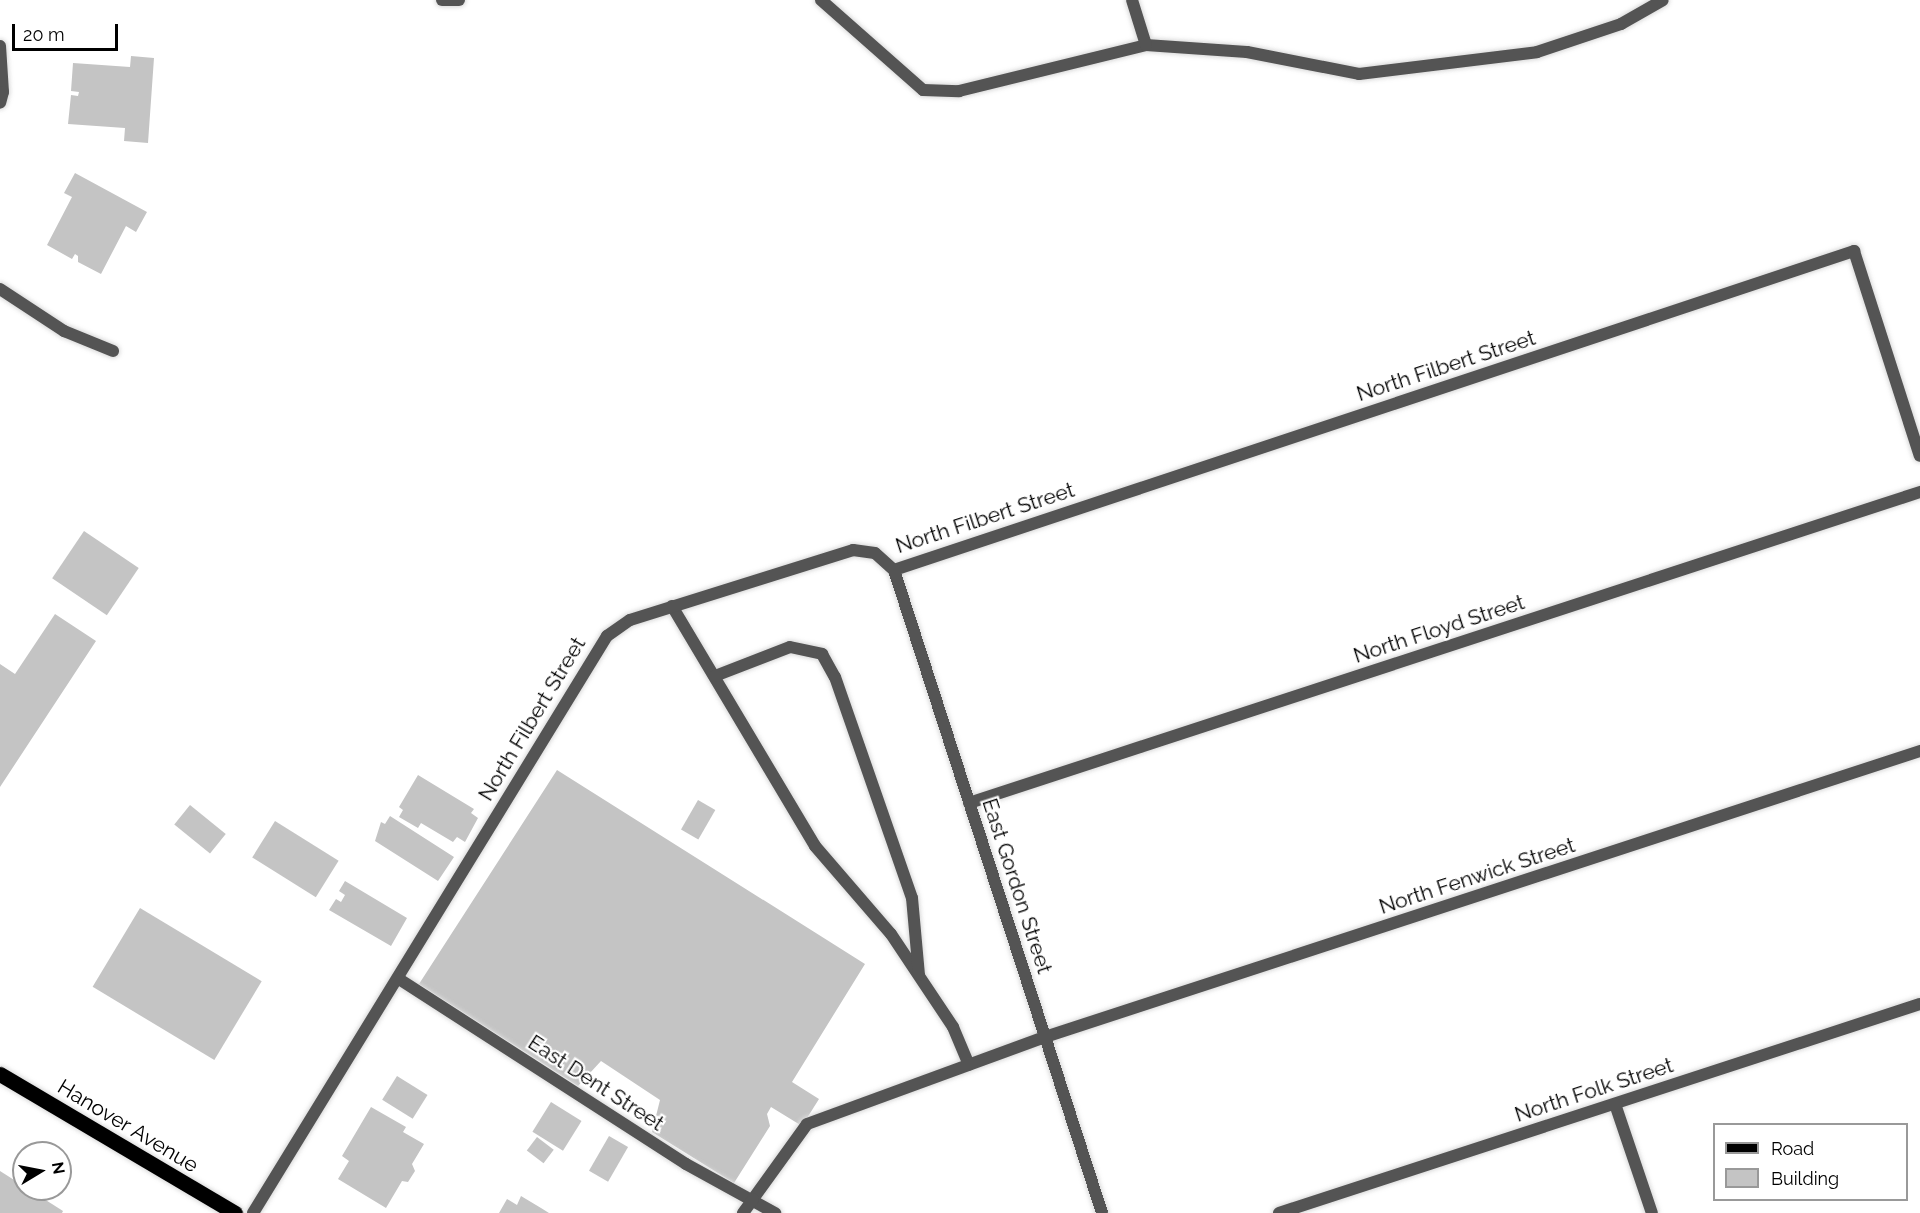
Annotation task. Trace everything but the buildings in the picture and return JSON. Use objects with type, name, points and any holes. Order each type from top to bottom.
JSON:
[{"type":"main road","name":"Hanover Avenue","points":[[0,1074],[235,1213]]},
{"type":"street","points":[[442,0],[459,0]]},
{"type":"street","points":[[821,0],[923,90],[959,91],[1146,45],[1247,52],[1359,74],[1537,52],[1622,24],[1663,0]]},
{"type":"street","points":[[1132,0],[1146,45]]},
{"type":"street","points":[[0,46],[0,103]]},
{"type":"street","name":"North Filbert Street","points":[[253,1213],[399,979],[600,644],[630,620],[853,550],[875,553],[894,570],[1854,251],[1920,456]]},
{"type":"street","points":[[0,289],[64,331],[113,351]]},
{"type":"street","name":"North Floyd Street","points":[[969,803],[1920,492]]},
{"type":"street","name":"East Gordon Street","points":[[894,570],[1102,1213]]},
{"type":"street","points":[[672,606],[815,846],[891,934],[953,1027],[969,1065]]},
{"type":"street","points":[[715,676],[790,647],[822,654],[835,677],[912,898],[919,976]]},
{"type":"street","name":"North Fenwick Street","points":[[753,1199],[807,1124],[1045,1037],[1920,751]]},
{"type":"street","name":"East Dent Street","points":[[399,979],[686,1164],[775,1213]]},
{"type":"street","name":"North Folk Street","points":[[1279,1213],[1920,1005]]},
{"type":"street","points":[[1615,1104],[1653,1213]]},
{"type":"street","points":[[743,1213],[753,1199]]}]
